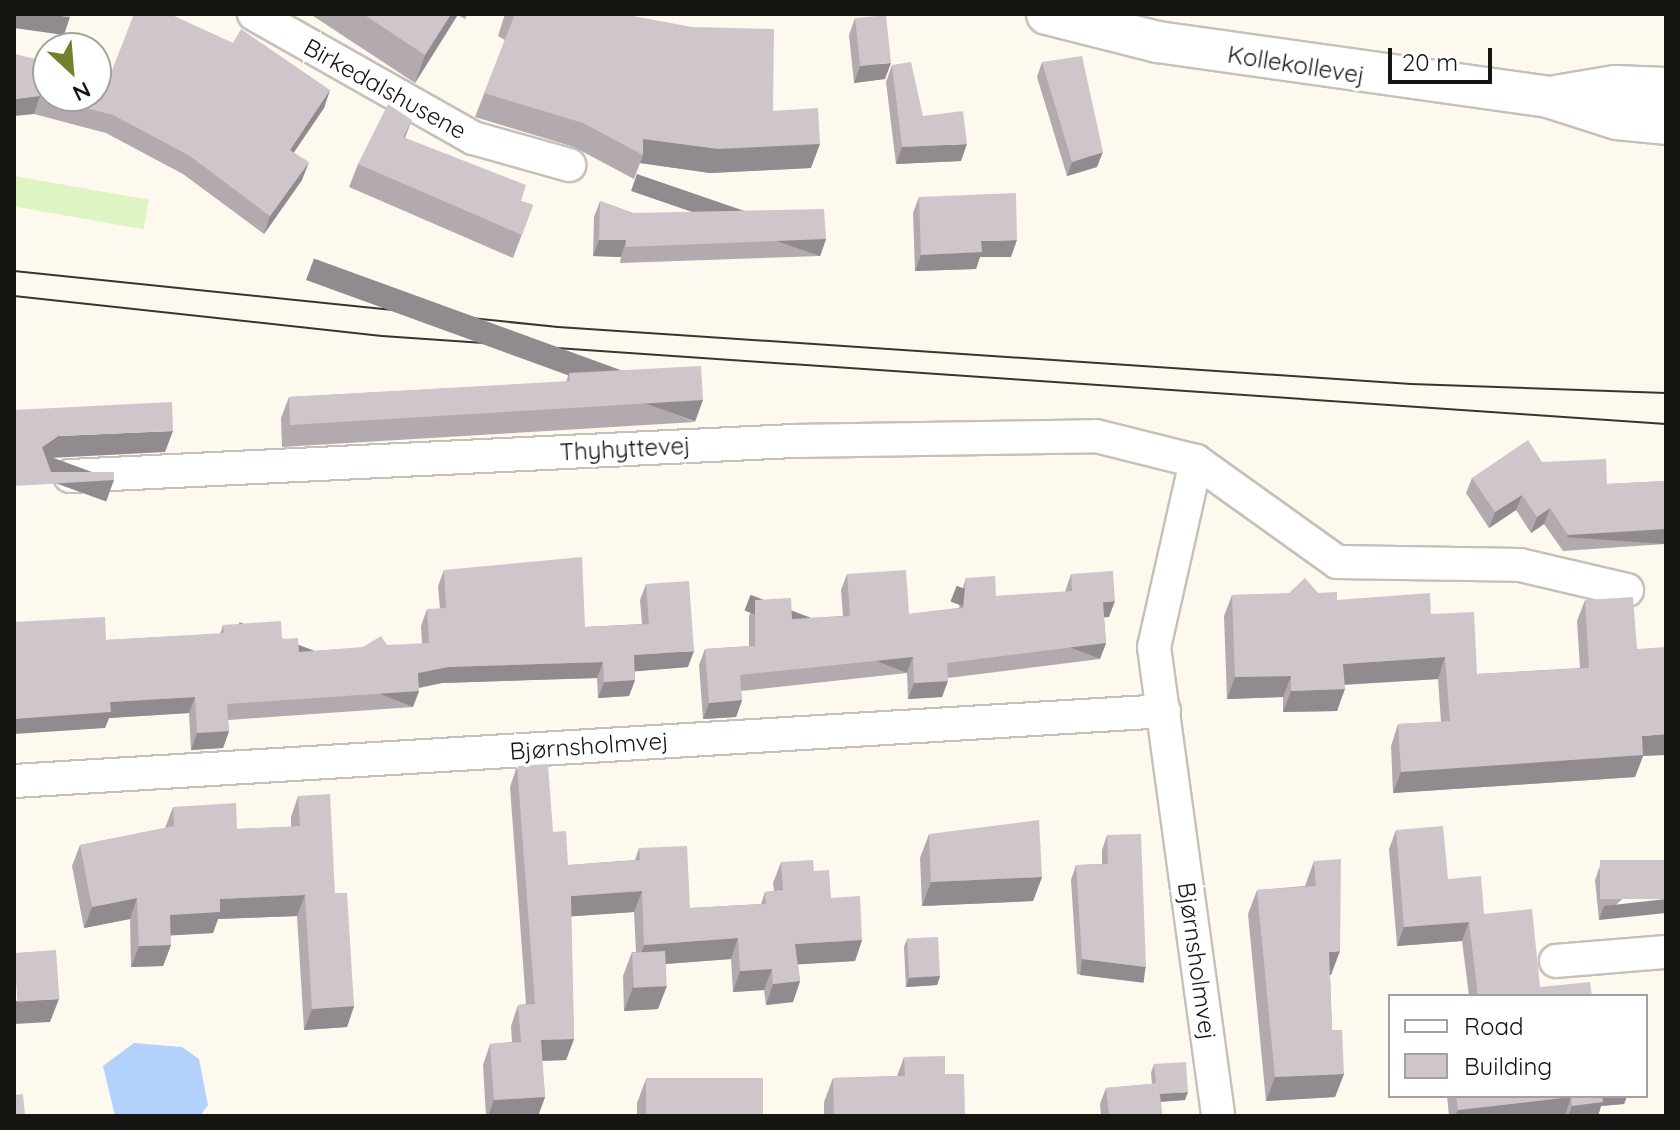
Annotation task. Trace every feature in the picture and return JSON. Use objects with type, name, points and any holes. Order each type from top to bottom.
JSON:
[{"type":"street","name":"Birkedalshusene","points":[[254,14],[473,138],[569,165]]},
{"type":"street","name":"Kollekollevej","points":[[1047,14],[1288,65],[1548,97],[1617,119],[1666,124]]},
{"type":"street","name":"Kollekollevej","points":[[1548,97],[1615,86],[1666,88]]},
{"type":"street","name":"Thyhyttevej","points":[[51,477],[794,441],[1096,436],[1196,461]]},
{"type":"street","points":[[1196,461],[1337,562],[1520,565],[1627,590]]},
{"type":"street","name":"Bjørnsholmvej","points":[[1196,461],[1154,647],[1218,1116]]},
{"type":"street","name":"Bjørnsholmvej","points":[[14,781],[1164,711]]},
{"type":"street","points":[[1556,961],[1666,952]]},
{"type":"green space","points":[[14,176],[149,200],[144,229],[14,206]]},
{"type":"water","points":[[134,1043],[182,1047],[199,1059],[208,1105],[200,1116],[115,1116],[103,1066]]},
{"type":"building","points":[[134,14],[170,14],[233,43],[241,29],[330,90],[290,150],[309,162],[270,216],[190,156],[113,115],[101,112],[112,112],[112,70]]},
{"type":"building","points":[[363,14],[451,14],[425,55]]},
{"type":"building","points":[[509,14],[622,14],[692,27],[774,29],[773,111],[818,108],[820,144],[718,149],[643,139],[643,155],[583,123],[484,93],[514,17]]},
{"type":"building","points":[[886,15],[891,63],[860,66],[855,18]]},
{"type":"building","points":[[14,54],[32,58],[32,97],[14,99]]},
{"type":"building","points":[[1082,56],[1103,152],[1072,162],[1042,62]]},
{"type":"building","points":[[911,62],[923,116],[963,111],[967,144],[902,147],[892,65]]},
{"type":"building","points":[[388,104],[412,120],[403,137],[526,185],[521,201],[533,205],[522,235],[358,164]]},
{"type":"building","points":[[1016,193],[1017,240],[981,241],[982,252],[921,255],[919,197]]},
{"type":"building","points":[[600,201],[633,213],[824,209],[826,239],[626,247],[626,240],[599,240]]},
{"type":"building","points":[[701,366],[703,400],[290,425],[289,397],[570,381],[569,373]]},
{"type":"building","points":[[172,402],[173,431],[58,436],[42,447],[51,472],[114,472],[114,480],[14,486],[14,410]]},
{"type":"building","points":[[1528,440],[1542,462],[1606,459],[1607,484],[1666,481],[1666,529],[1568,535],[1550,508],[1537,517],[1522,495],[1495,512],[1472,478]]},
{"type":"building","points":[[582,557],[585,627],[649,624],[646,584],[689,581],[694,651],[634,655],[635,680],[604,682],[603,662],[448,667],[418,673],[419,691],[227,704],[229,731],[197,733],[195,697],[110,702],[111,712],[14,719],[14,622],[105,617],[106,640],[224,633],[223,625],[281,621],[282,639],[298,638],[299,652],[363,647],[381,636],[387,645],[429,643],[427,609],[446,608],[444,570]]},
{"type":"building","points":[[906,570],[909,614],[963,608],[966,578],[995,576],[996,596],[1072,591],[1071,574],[1113,571],[1115,601],[1103,602],[1106,643],[947,663],[948,681],[914,683],[913,657],[740,675],[742,700],[709,703],[705,649],[755,646],[755,600],[791,598],[792,619],[850,616],[847,574]]},
{"type":"building","points":[[1305,578],[1318,593],[1337,592],[1337,600],[1430,593],[1431,614],[1474,612],[1477,674],[1589,668],[1585,600],[1633,597],[1637,649],[1666,647],[1666,734],[1642,736],[1643,755],[1401,772],[1398,724],[1450,721],[1445,657],[1343,664],[1345,689],[1291,691],[1291,676],[1235,677],[1232,595],[1289,593]]},
{"type":"building","points":[[548,764],[553,832],[566,831],[568,865],[640,860],[639,848],[687,846],[690,908],[766,904],[765,892],[783,890],[781,862],[813,860],[814,871],[829,870],[831,898],[860,896],[862,940],[795,944],[800,981],[773,984],[772,969],[740,971],[738,938],[644,945],[642,891],[571,896],[574,1039],[541,1040],[545,1097],[494,1100],[490,1044],[537,1041],[521,1042],[518,1005],[535,1004],[517,766]]},
{"type":"building","points":[[330,794],[335,893],[347,893],[354,1006],[312,1009],[305,895],[220,899],[220,912],[170,915],[171,945],[139,946],[137,898],[92,907],[80,845],[174,826],[173,807],[236,803],[237,829],[300,826],[298,796]]},
{"type":"building","points":[[1039,820],[1042,877],[931,882],[929,834]]},
{"type":"building","points":[[1443,826],[1448,879],[1481,876],[1484,914],[1532,909],[1540,987],[1590,982],[1592,994],[1478,994],[1469,922],[1404,927],[1396,830]]},
{"type":"building","points":[[1141,834],[1146,967],[1082,959],[1076,865],[1108,864],[1107,835]]},
{"type":"building","points":[[1341,859],[1340,951],[1329,952],[1332,1030],[1342,1030],[1344,1074],[1275,1077],[1257,890],[1316,886],[1314,861]]},
{"type":"building","points":[[1600,860],[1666,860],[1666,899],[1600,899]]},
{"type":"building","points":[[938,937],[940,976],[909,978],[907,939]]},
{"type":"building","points":[[56,950],[59,999],[18,1002],[14,953]]},
{"type":"building","points":[[665,951],[667,986],[634,988],[632,953]]},
{"type":"building","points":[[945,1056],[945,1074],[964,1074],[965,1116],[834,1116],[833,1078],[905,1076],[904,1057]]},
{"type":"building","points":[[1186,1062],[1188,1092],[1160,1094],[1154,1064]]},
{"type":"building","points":[[646,1078],[763,1078],[763,1116],[646,1116]]},
{"type":"building","points":[[1159,1083],[1162,1116],[1109,1116],[1106,1088]]},
{"type":"building","points":[[23,1094],[25,1116],[14,1116],[14,1095]]},
{"type":"building","points":[[1456,1098],[1562,1098],[1458,1110]]},
{"type":"building","points":[[1571,1098],[1602,1098],[1603,1102],[1572,1106]]},
{"type":"tram line","points":[[14,271],[558,327],[1411,384],[1666,393]]},
{"type":"tram line","points":[[14,296],[382,336],[1666,424]]}]
